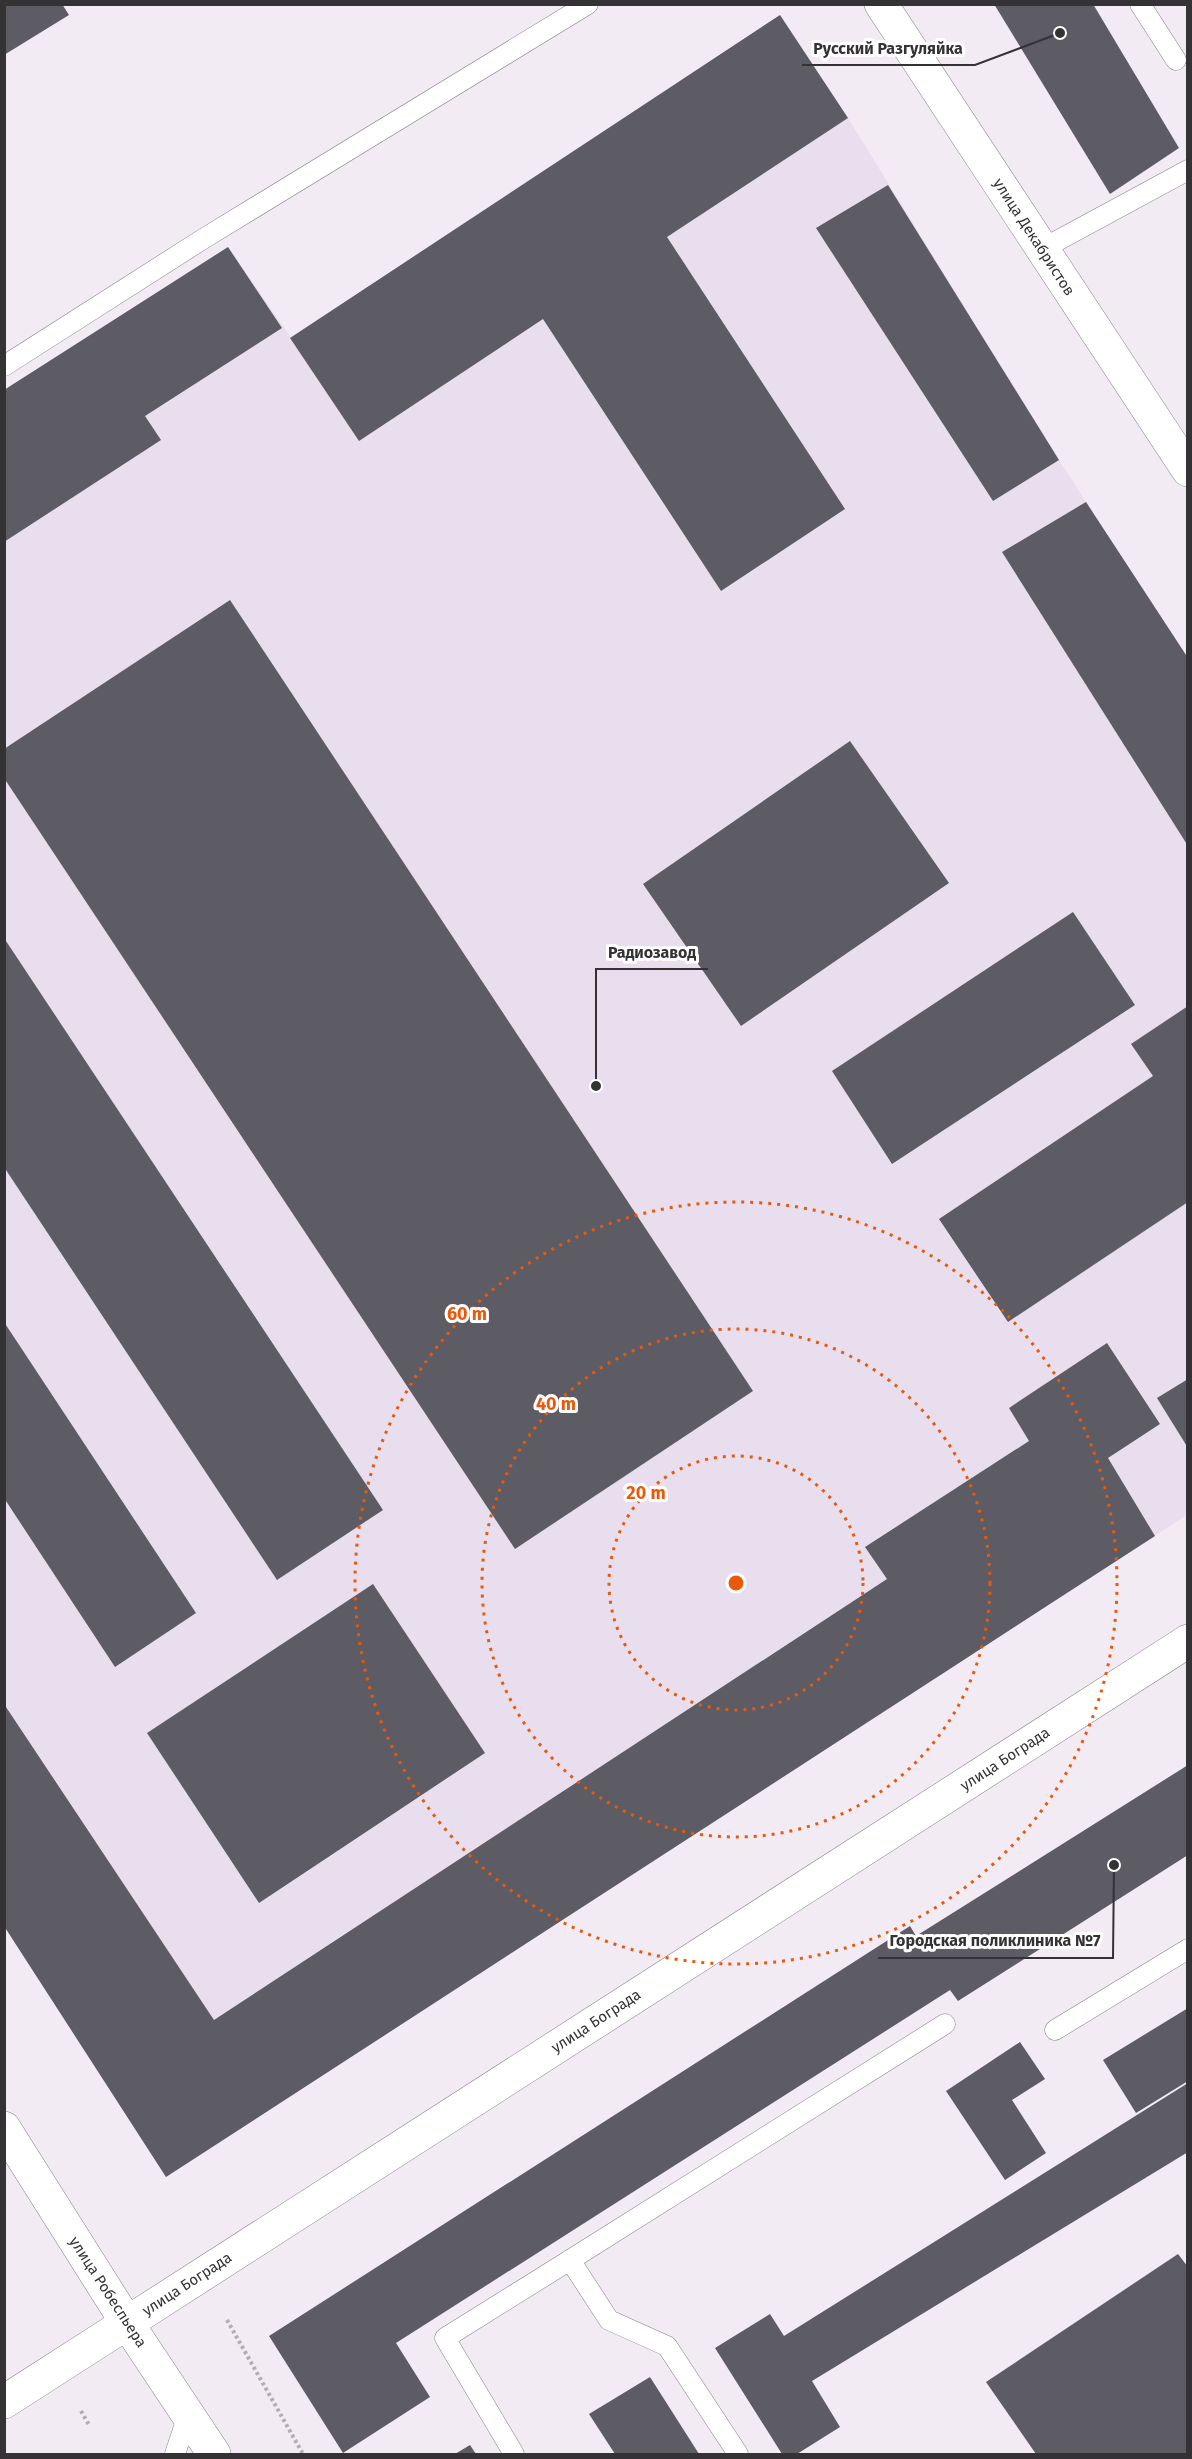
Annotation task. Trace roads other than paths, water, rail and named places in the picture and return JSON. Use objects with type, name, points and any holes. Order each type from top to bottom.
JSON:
[{"type":"main road","name":"улица Декабристов","points":[[881,4],[1188,470]]},
{"type":"main road","name":"улица Бограда","points":[[4,2402],[1188,1641]]},
{"type":"main road","name":"улица Робеспьера","points":[[5,2131],[127,2323],[214,2454]]},
{"type":"lane","points":[[4,366],[203,239],[588,4]]},
{"type":"lane","points":[[1140,4],[1176,60]]},
{"type":"lane","points":[[1042,249],[1188,170]]},
{"type":"lane","points":[[1055,2030],[1188,1949]]},
{"type":"lane","points":[[514,2454],[445,2338],[945,2024]]},
{"type":"lane","points":[[570,2259],[609,2320],[667,2346],[738,2454]]},
{"type":"lane","points":[[175,2454],[188,2415]]},
{"type":"place","name":"Русский Разгуляйка","points":[[1060,33]]},
{"type":"place","name":"Радиозавод","points":[[596,1086]]},
{"type":"place","name":"Городская поликлиника №7","points":[[1114,1865]]}]
